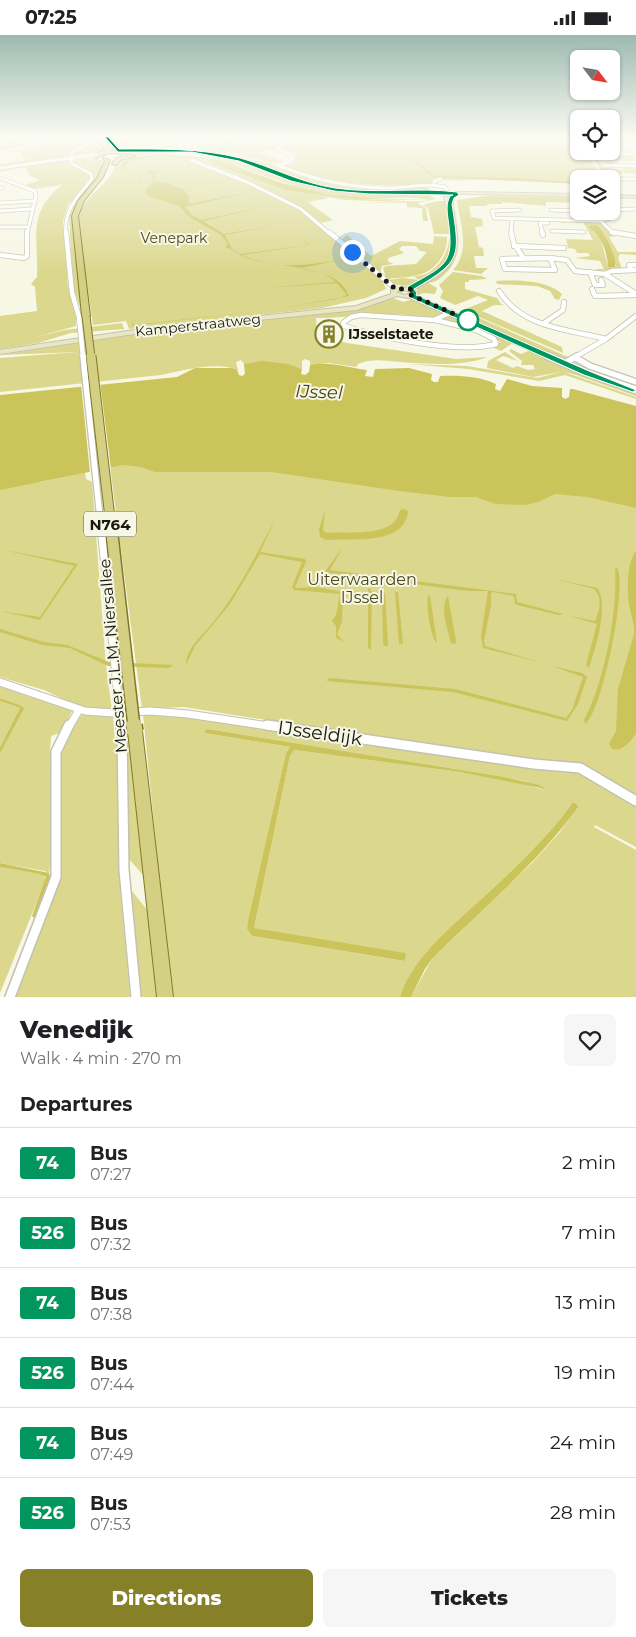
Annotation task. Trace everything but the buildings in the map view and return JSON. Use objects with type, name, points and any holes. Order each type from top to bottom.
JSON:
[{"type":"main road","points":[[76,211],[83,197],[95,183]]},
{"type":"main road","points":[[76,211],[101,183]]},
{"type":"main road","points":[[300,183],[326,189],[364,193],[439,194]]},
{"type":"main road","points":[[306,183],[334,189],[369,193],[570,194]]},
{"type":"main road","points":[[490,193],[570,195]]},
{"type":"main road","points":[[410,292],[440,271],[452,257],[455,245],[449,204],[451,195]]},
{"type":"main road","points":[[620,196],[636,196]]},
{"type":"main road","name":"Meester J.L.M. Niersallee","points":[[76,211],[75,231],[82,317],[128,732],[165,997]]},
{"type":"main road","name":"Kamperstraatweg","points":[[0,353],[161,328],[334,311],[357,307],[396,292],[410,292]]},
{"type":"street","points":[[0,255],[24,258],[27,256],[27,227],[35,201],[35,191],[12,183]]},
{"type":"street","name":"Meester J.L.M. Niersallee","points":[[82,317],[72,293],[65,226],[71,203],[89,183]]},
{"type":"street","points":[[248,183],[301,209],[396,292]]},
{"type":"street","points":[[341,183],[365,187],[400,188],[434,185],[445,187],[451,195]]},
{"type":"street","points":[[516,195],[523,193]]},
{"type":"street","points":[[0,203],[35,201]]},
{"type":"street","points":[[548,206],[554,218]]},
{"type":"street","points":[[488,207],[492,211],[494,218],[548,222]]},
{"type":"street","points":[[0,211],[31,209]]},
{"type":"street","points":[[620,210],[636,209]]},
{"type":"street","points":[[492,211],[520,210]]},
{"type":"street","points":[[551,210],[570,210]]},
{"type":"street","points":[[561,210],[564,217],[540,223],[543,233],[552,231],[584,232]]},
{"type":"street","points":[[504,211],[506,218]]},
{"type":"street","points":[[554,218],[604,220]]},
{"type":"street","points":[[512,219],[509,233],[514,246],[522,257]]},
{"type":"street","points":[[601,221],[614,234],[634,236],[636,241]]},
{"type":"street","points":[[548,222],[552,231]]},
{"type":"street","points":[[0,227],[27,227]]},
{"type":"street","points":[[514,246],[564,248]]},
{"type":"street","points":[[526,246],[528,253]]},
{"type":"street","points":[[550,258],[555,270],[504,269],[502,259],[522,257],[550,258],[565,259],[575,271],[605,274],[636,295]]},
{"type":"street","points":[[512,258],[516,269]]},
{"type":"street","points":[[634,270],[628,265],[636,265]]},
{"type":"street","points":[[605,274],[612,271],[634,270]]},
{"type":"street","points":[[590,272],[595,285],[603,285],[601,280]]},
{"type":"street","points":[[592,289],[595,295],[636,295]]},
{"type":"street","points":[[499,291],[503,300],[516,312],[544,323],[606,339]]},
{"type":"street","points":[[410,292],[565,363],[636,390]]},
{"type":"street","points":[[544,323],[563,309],[564,302]]},
{"type":"street","points":[[435,320],[476,330],[494,339],[496,344],[490,347],[480,347],[423,342],[358,331],[344,326],[343,323],[350,317],[370,315],[435,320],[451,312]]},
{"type":"street","points":[[565,363],[606,339],[636,316]]},
{"type":"street","points":[[576,358],[590,366],[636,382]]},
{"type":"street","name":"IJsseldijk","points":[[0,682],[31,691],[79,710],[102,713],[150,711],[188,714],[580,769],[636,801]]},
{"type":"street","points":[[10,997],[54,889],[57,867],[56,752],[60,739],[79,710]]},
{"type":"street","name":"Meester J.L.M. Niersallee","points":[[128,732],[124,870],[136,997]]},
{"type":"green space","points":[[31,183],[87,183],[68,205],[63,221],[68,287],[76,315],[76,326],[36,337],[65,330],[122,323],[124,329],[71,333],[38,343],[0,349],[0,316],[37,311],[35,287],[31,284],[37,277],[36,238],[39,216],[51,195],[62,185],[34,189],[25,185]]},
{"type":"green space","points":[[93,183],[77,204],[80,307],[73,287],[69,216],[72,205]]},
{"type":"green space","name":"Venepark","points":[[104,183],[278,183],[311,192],[351,198],[415,202],[429,200],[346,196],[314,191],[286,183],[296,183],[321,189],[385,195],[429,195],[435,199],[417,203],[426,208],[428,221],[423,221],[422,208],[407,207],[407,203],[352,202],[409,202],[345,200],[321,196],[328,198],[308,202],[333,220],[321,223],[304,209],[293,203],[382,279],[386,289],[366,298],[322,308],[129,329],[126,321],[93,325],[78,222],[83,207]]},
{"type":"green space","points":[[303,183],[329,183],[399,189],[424,186],[432,191],[429,193],[361,192]]},
{"type":"green space","points":[[355,183],[432,184],[393,186]]},
{"type":"green space","points":[[484,196],[570,197],[570,203],[546,202],[546,206],[502,202],[502,204],[488,204],[486,206],[469,206],[471,217],[482,219],[483,226],[475,227],[479,247],[483,248],[484,256],[474,256],[476,268],[488,268],[481,274],[453,270],[462,254],[463,245],[457,200]]},
{"type":"green space","points":[[445,201],[447,205],[451,232],[448,234],[434,234],[428,208],[423,205]]},
{"type":"green space","points":[[452,201],[454,201],[458,229],[456,256],[453,264],[445,274],[436,281],[428,283],[437,288],[435,294],[424,293],[417,295],[417,288],[436,277],[449,266],[456,251]]},
{"type":"green space","points":[[550,220],[599,221],[611,234],[617,236],[609,237],[618,252],[636,252],[636,255],[620,254],[618,258],[622,269],[598,271],[596,269],[604,269],[600,261],[575,258],[590,256],[588,253],[577,253],[575,249],[568,248],[566,239],[593,240],[583,222],[564,223]],"holes":[[[598,226],[611,248],[616,266],[608,266],[601,240],[590,227]]]},
{"type":"green space","points":[[347,235],[371,256],[400,241],[433,244],[434,236],[447,237],[447,242],[441,258],[429,271],[416,276],[388,279],[383,268],[386,266],[416,264],[427,252],[420,251],[416,246],[402,246],[399,249],[404,253],[388,258],[388,261],[393,264],[382,266],[380,274],[341,240]]},
{"type":"green space","points":[[449,238],[452,239],[450,255],[446,262],[432,276],[423,281],[404,286],[388,280],[403,278],[420,280],[414,277],[426,274],[439,264],[447,249]]},
{"type":"green space","points":[[453,272],[482,276],[487,279],[465,282],[465,289],[497,298],[504,305],[494,305],[482,311],[562,347],[563,353],[463,310],[488,300],[478,296],[455,305],[440,298],[443,291],[439,285]]},
{"type":"green space","points":[[496,281],[540,283],[556,289],[562,294],[559,300],[555,299],[550,291],[537,286],[497,284]]},
{"type":"green space","points":[[393,298],[403,302],[414,299],[443,314],[434,318],[383,314],[316,318],[317,336],[347,343],[456,359],[488,357],[467,362],[444,364],[374,360],[363,362],[356,367],[329,363],[310,365],[310,361],[305,359],[302,361],[302,369],[273,363],[244,364],[241,360],[236,362],[238,371],[221,366],[211,366],[161,375],[0,392],[0,358],[78,352],[0,355],[168,329],[338,312]]},
{"type":"green space","points":[[461,310],[569,358],[560,359],[459,313]]},
{"type":"green space","points":[[451,316],[514,342],[501,351],[494,348],[500,342],[483,331],[442,319]]},
{"type":"green space","points":[[511,349],[521,354],[531,350],[636,392],[636,396],[564,372],[636,397],[636,399],[565,375],[539,381],[468,369],[408,364],[467,366],[537,378],[561,372],[533,377],[487,368],[488,361],[505,352],[518,361],[503,356],[496,360],[513,368],[517,366],[528,370],[535,369],[533,365],[521,365],[522,361],[509,351]]},
{"type":"green space","name":"Uiterwaarden IJssel","points":[[154,463],[636,490],[636,798],[593,772],[184,707],[142,709],[110,466]]},
{"type":"green space","points":[[85,472],[86,479],[92,482],[106,665],[112,711],[80,707],[44,690],[0,677],[0,483],[41,482]]},
{"type":"green space","points":[[0,686],[72,711],[62,732],[51,736],[51,857],[49,874],[45,871],[0,863],[0,754],[23,711],[20,705],[0,698]]},
{"type":"green space","points":[[0,701],[20,708],[0,747]]},
{"type":"green space","points":[[164,713],[576,770],[636,804],[636,847],[595,825],[594,827],[636,850],[636,997],[411,997],[432,959],[532,863],[559,833],[579,806],[573,802],[533,849],[425,954],[414,968],[400,997],[174,997],[163,915],[143,714]],"holes":[[[205,730],[524,781],[544,790],[521,783],[460,772],[294,750],[290,756],[254,928],[406,956],[403,961],[252,936],[247,929],[286,753],[290,747],[205,733]]]},
{"type":"green space","points":[[84,714],[113,716],[115,741],[118,742],[120,889],[130,997],[13,997],[57,886],[59,751],[78,718]]},
{"type":"green space","points":[[128,732],[143,875],[129,859],[128,854],[125,733]]},
{"type":"green space","points":[[0,867],[42,874],[46,879],[0,993]]},
{"type":"green space","points":[[131,890],[148,911],[156,997],[141,997]]},
{"type":"water","points":[[153,183],[168,183],[181,189],[212,183],[183,189],[189,196],[188,204],[256,191],[185,207],[192,215],[201,220],[283,203],[203,221],[224,234],[277,225],[225,235],[232,249],[240,254],[308,245],[298,234],[309,245],[242,255],[267,263],[253,260],[246,257],[225,247],[228,244],[221,235],[188,216],[179,206],[148,196],[145,190]]},
{"type":"water","points":[[266,183],[282,183],[327,194],[364,198],[429,200],[356,199],[285,190]]},
{"type":"water","points":[[591,225],[598,226],[607,240],[613,252],[615,267],[608,267],[603,245],[589,227]]},
{"type":"water","points":[[345,259],[302,268],[283,265],[306,265]]},
{"type":"water","points":[[320,273],[341,283],[349,296],[340,298],[347,295],[337,283],[262,288],[336,282]]},
{"type":"water","points":[[276,309],[132,326],[132,323],[134,325]]},
{"type":"water","name":"IJssel","points":[[262,361],[288,364],[302,369],[301,374],[305,375],[309,372],[310,365],[317,364],[332,364],[367,370],[365,376],[373,377],[375,369],[409,368],[432,374],[431,380],[434,382],[438,382],[440,376],[483,379],[496,384],[495,389],[500,391],[507,379],[532,386],[562,388],[562,397],[565,399],[569,397],[570,389],[573,389],[636,406],[636,508],[588,497],[555,494],[538,502],[525,505],[496,504],[476,497],[450,497],[399,491],[272,472],[155,472],[141,467],[123,465],[0,490],[0,395],[177,377],[195,368],[232,368],[237,370],[239,375],[242,376],[245,374],[244,364]]},
{"type":"water","points":[[400,510],[408,511],[405,522],[398,530],[388,535],[363,539],[326,540],[320,537],[319,529],[325,511],[323,531],[327,533],[370,532],[390,526]]},
{"type":"water","points":[[275,520],[260,552],[305,559],[306,562],[296,588],[316,587],[343,592],[342,622],[337,634],[344,642],[336,638],[336,626],[332,621],[336,615],[340,594],[294,590],[292,587],[302,562],[260,554],[230,604],[195,646],[186,665],[191,649],[229,601]]},
{"type":"water","points":[[343,547],[330,570],[516,594],[517,602],[563,614],[559,615],[517,605],[515,604],[514,596],[491,593],[491,605],[484,641],[485,646],[543,663],[483,648],[481,636],[488,591],[468,591],[330,573],[320,583],[324,573]]},
{"type":"water","points":[[0,549],[78,564],[40,620],[0,611],[40,617],[74,566]]},
{"type":"water","points":[[636,551],[636,734],[625,746],[616,750],[612,749],[609,744],[616,731],[618,689],[634,634],[628,583],[629,568]]},
{"type":"water","points":[[617,568],[619,598],[612,648],[599,698],[592,715],[585,724],[584,720],[598,687],[608,646],[614,605],[615,569]]},
{"type":"water","points":[[555,579],[597,588],[601,595],[602,615],[595,650],[589,668],[586,665],[597,624],[569,616],[595,621],[599,608],[599,596],[594,589]]},
{"type":"water","points":[[370,588],[372,592],[371,650],[368,648],[368,589]]},
{"type":"water","points":[[382,592],[385,593],[388,646],[384,646],[383,641]]},
{"type":"water","points":[[395,592],[398,592],[403,644],[399,644]]},
{"type":"water","points":[[428,595],[430,596],[437,643],[432,635],[429,621]]},
{"type":"water","points":[[448,596],[455,644],[451,643],[444,612],[445,600]]},
{"type":"water","points":[[0,629],[44,642],[67,645],[109,662],[173,665],[169,668],[108,666],[70,648],[42,645],[0,632]]},
{"type":"water","points":[[552,666],[582,673],[587,677],[578,704],[567,721],[453,692],[327,681],[329,678],[455,689],[566,718],[572,710],[583,677]]},
{"type":"water","points":[[0,698],[20,705],[24,709],[0,754],[0,747],[20,708],[0,701]]},
{"type":"water","points":[[205,730],[505,777],[539,785],[546,789],[460,772],[294,750],[290,756],[254,928],[405,953],[406,956],[404,961],[252,936],[247,929],[248,921],[286,753],[290,747],[205,733]]},
{"type":"water","points":[[573,802],[579,806],[563,827],[527,867],[432,959],[411,997],[400,997],[414,968],[425,954],[533,849]]},
{"type":"water","points":[[0,863],[49,873],[48,890],[34,918],[32,916],[46,877],[40,874],[0,867]]},
{"type":"pier","points":[[100,382],[111,469],[90,473],[81,384]]},
{"type":"bus line","name":"74","points":[[302,183],[369,193],[439,193],[448,191],[455,193],[456,195],[452,197],[449,204],[455,245],[452,257],[440,271],[410,289],[414,293],[411,295],[587,373],[636,390]]},
{"type":"place","name":"IJsselstaete","points":[[329,334]]},
{"type":"route","points":[[352,252],[396,289],[410,289],[414,293],[411,295],[468,320]]}]
